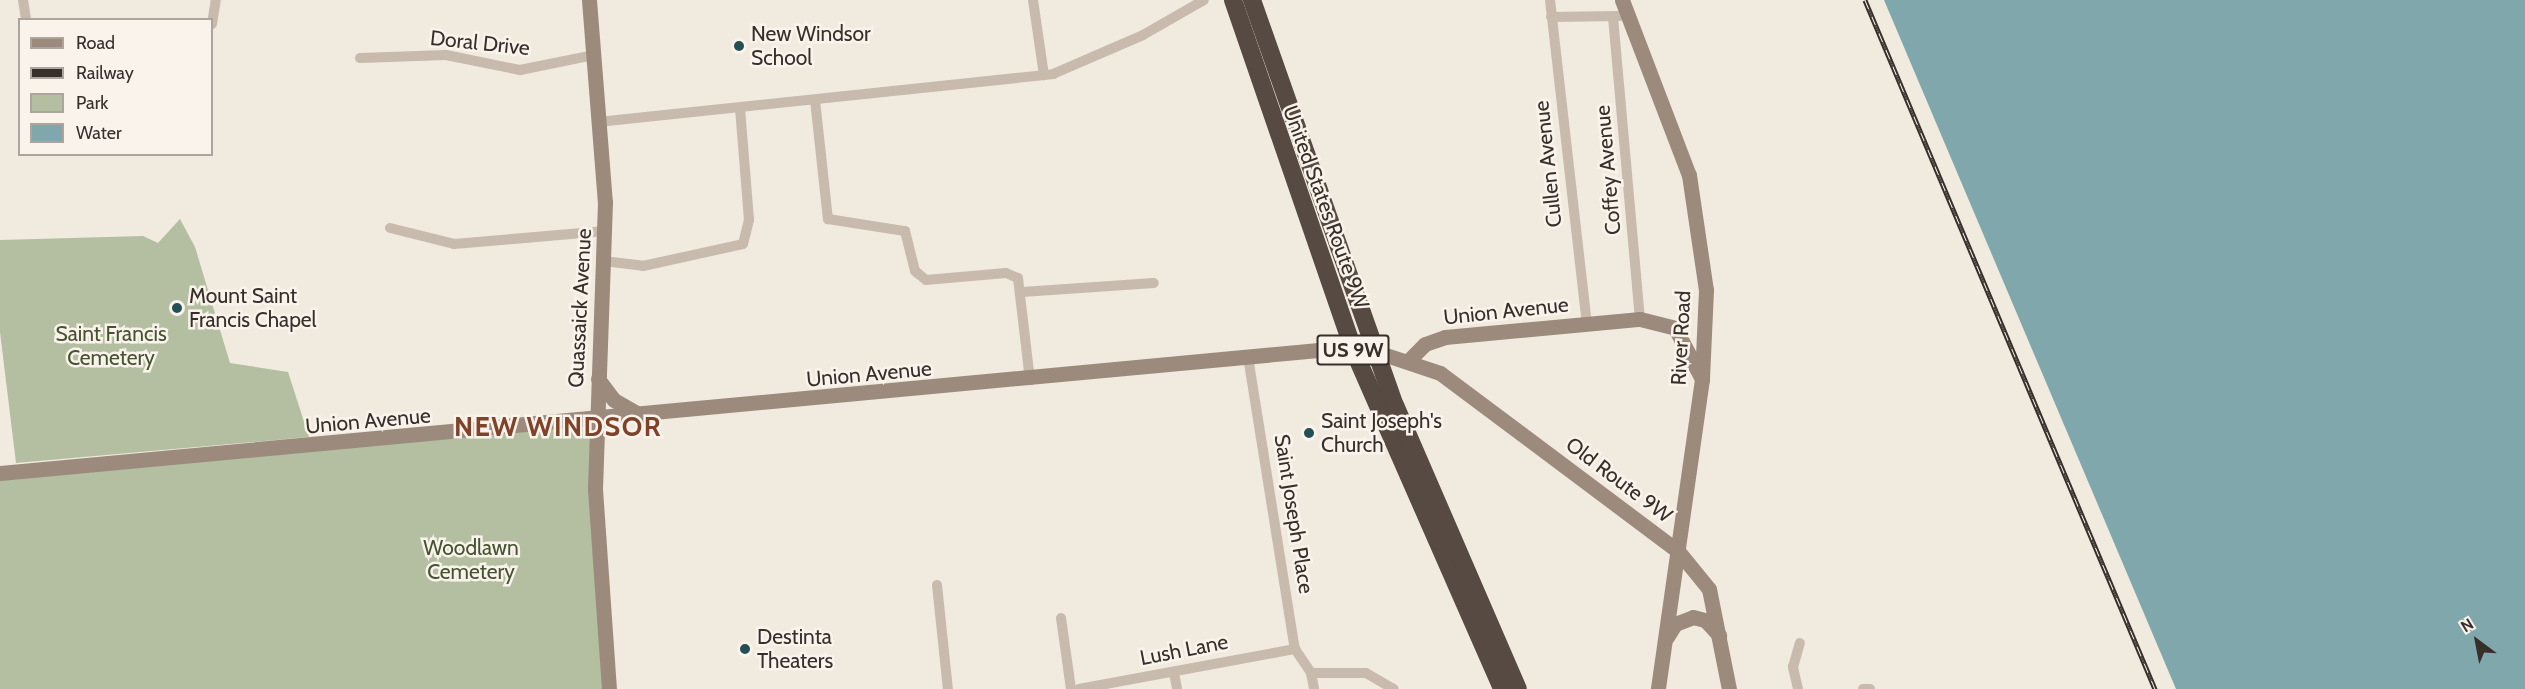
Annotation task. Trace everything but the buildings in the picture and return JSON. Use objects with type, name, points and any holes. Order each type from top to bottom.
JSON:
[{"type":"highway","name":"United States Route 9W","points":[[1233,0],[1353,349],[1509,688]]},
{"type":"highway","name":"United States Route 9W","points":[[1252,0],[1374,351],[1509,688]]},
{"type":"street","points":[[23,0],[26,18]]},
{"type":"street","points":[[213,18],[216,0]]},
{"type":"street","name":"Quassaick Avenue","points":[[589,0],[605,231],[596,421],[609,689]]},
{"type":"street","points":[[1033,0],[1044,75]]},
{"type":"street","name":"Cullen Avenue","points":[[1550,0],[1587,324]]},
{"type":"street","name":"River Road","points":[[1622,0],[1621,16],[1693,194],[1707,308],[1702,379],[1658,689]]},
{"type":"street","points":[[598,122],[1044,75],[1143,35],[1198,2]]},
{"type":"street","points":[[1551,17],[1621,16]]},
{"type":"street","name":"Coffey Avenue","points":[[1621,16],[1640,319]]},
{"type":"street","name":"Doral Drive","points":[[360,58],[446,55],[520,70],[594,55]]},
{"type":"street","points":[[815,100],[828,219],[904,231],[921,278],[1006,273],[1018,278],[1022,291],[1030,380]]},
{"type":"street","points":[[604,261],[643,266],[743,244],[749,220],[740,107]]},
{"type":"street","points":[[390,228],[454,244],[605,231]]},
{"type":"street","points":[[1022,291],[1154,283]]},
{"type":"street","name":"Union Avenue","points":[[0,473],[596,421],[1248,357],[1353,349],[1410,359],[1425,344],[1442,337],[1640,319],[1675,328],[1702,379]]},
{"type":"street","name":"Saint Joseph Place","points":[[1248,357],[1295,649],[1311,673]]},
{"type":"street","name":"Old Route 9W","points":[[1410,359],[1456,383],[1678,550],[1709,589],[1729,689]]},
{"type":"street","points":[[598,379],[620,406],[642,416]]},
{"type":"street","points":[[937,585],[948,689]]},
{"type":"street","points":[[1667,637],[1675,624],[1694,616],[1719,635]]},
{"type":"street","points":[[1061,618],[1071,689]]},
{"type":"street","points":[[1798,689],[1793,666],[1800,643]]},
{"type":"street","name":"Lush Lane","points":[[1079,689],[1295,649]]},
{"type":"street","points":[[1174,673],[1177,689]]},
{"type":"street","points":[[1314,689],[1311,673],[1366,673],[1394,689]]},
{"type":"street","points":[[1863,689],[1870,689]]},
{"type":"green space","name":"Saint Francis Cemetery","points":[[180,219],[195,247],[230,363],[288,372],[309,437],[16,463],[0,332],[0,240],[143,236],[158,243]]},
{"type":"green space","name":"Woodlawn Cemetery","points":[[596,421],[609,689],[0,689],[0,472]]},
{"type":"water","points":[[1884,0],[2525,0],[2525,689],[2176,689]]},
{"type":"railway","points":[[1865,0],[2155,689]]},
{"type":"place","name":"New Windsor School","points":[[739,46]]},
{"type":"place","name":"Mount Saint Francis Chapel","points":[[177,308]]},
{"type":"place","name":"Saint Joseph's Church","points":[[1309,433]]},
{"type":"place","name":"Destinta Theaters","points":[[745,649]]},
{"type":"district","name":"NEW WINDSOR","points":[[558,427]]}]
